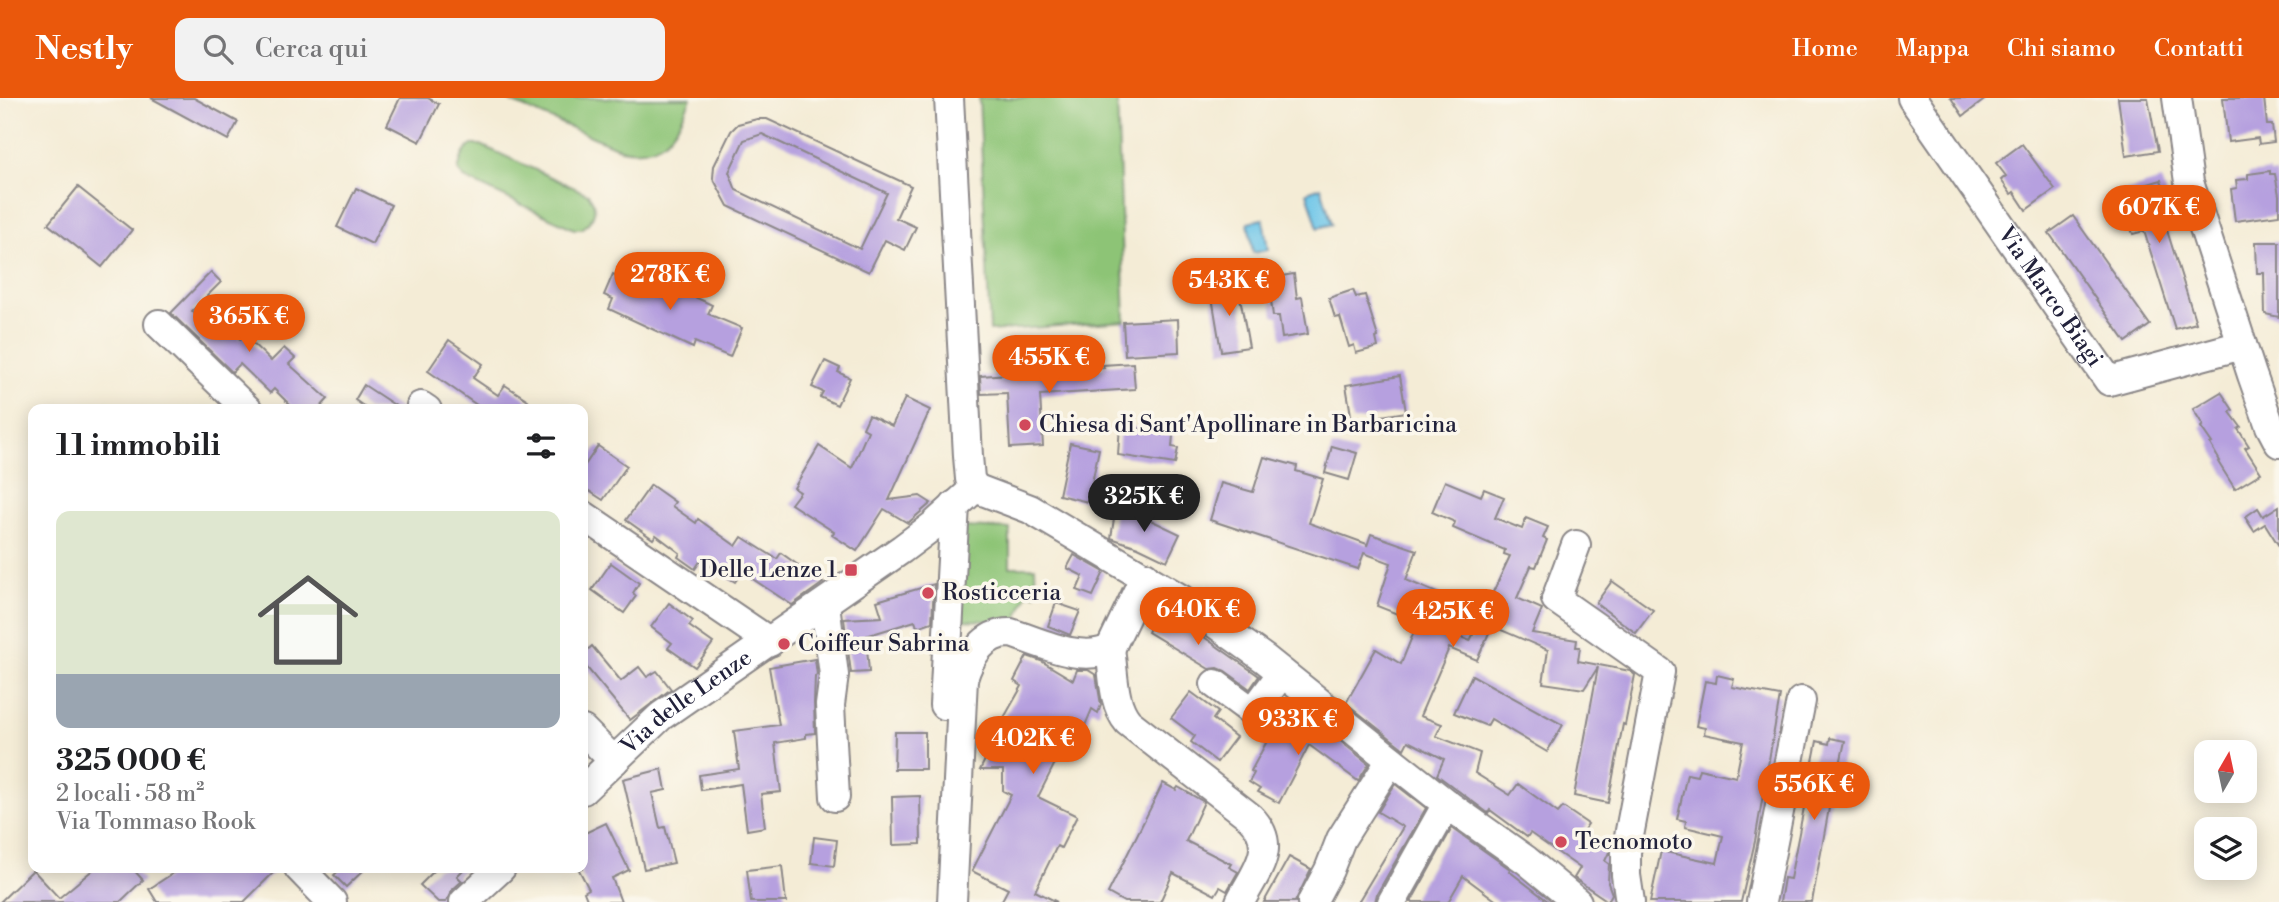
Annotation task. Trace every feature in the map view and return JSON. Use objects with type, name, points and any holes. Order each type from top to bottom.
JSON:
[{"type":"street","points":[[933,902],[965,497],[970,479],[949,98]]},
{"type":"street","name":"Via Marco Biagi","points":[[1912,98],[2109,381],[2242,345]]},
{"type":"street","points":[[2177,98],[2189,182],[2242,345],[2276,427]]},
{"type":"street","points":[[159,324],[242,404]]},
{"type":"street","points":[[965,497],[1030,509],[1181,598],[1282,673],[1447,804],[1526,860],[1577,902]]},
{"type":"street","name":"Via delle Lenze","points":[[588,785],[661,716],[825,604],[934,525],[965,497]]},
{"type":"street","points":[[588,518],[770,642]]},
{"type":"street","points":[[1576,545],[1556,599],[1660,672],[1626,852],[1628,899]]},
{"type":"street","points":[[1145,576],[1110,649],[1118,704],[1122,715],[1250,817],[1262,832],[1265,851],[1240,902]]},
{"type":"street","points":[[825,604],[834,675],[830,705],[835,797]]},
{"type":"street","points":[[952,902],[964,679],[975,652],[988,639],[1003,632],[1078,653],[1094,654],[1110,649]]},
{"type":"street","points":[[1215,684],[1253,712],[1282,673]]},
{"type":"street","points":[[1761,902],[1801,701]]},
{"type":"street","points":[[588,735],[614,761]]},
{"type":"street","points":[[1312,902],[1341,839],[1391,760]]},
{"type":"street","points":[[1392,902],[1447,804]]},
{"type":"street","points":[[304,873],[332,902]]},
{"type":"street","points":[[464,902],[496,873]]},
{"type":"green space","points":[[502,98],[691,98],[680,122],[666,140],[658,146],[635,151],[621,149]]},
{"type":"green space","points":[[979,98],[1117,98],[1125,321],[990,331]]},
{"type":"green space","points":[[472,145],[481,145],[588,194],[594,203],[590,221],[582,229],[574,229],[464,178],[458,171],[464,153]]},
{"type":"green space","points":[[964,527],[1010,529],[1010,567],[1035,567],[1036,594],[1027,594],[1016,622],[959,620]]},
{"type":"water","points":[[1321,187],[1332,224],[1318,228],[1307,192]]},
{"type":"water","points":[[1263,219],[1268,250],[1253,253],[1248,222]]},
{"type":"building","points":[[151,98],[194,98],[238,122],[228,140]]},
{"type":"building","points":[[400,98],[428,98],[439,104],[420,142],[387,125]]},
{"type":"building","points":[[1951,98],[1987,98],[1963,116]]},
{"type":"building","points":[[2118,98],[2148,98],[2158,151],[2126,156]]},
{"type":"building","points":[[2223,98],[2264,98],[2267,125],[2272,125],[2274,142],[2259,144],[2258,138],[2228,142]]},
{"type":"building","points":[[767,119],[911,186],[896,218],[916,227],[905,250],[885,240],[869,272],[728,206],[713,178],[714,166],[731,131],[738,124]],"holes":[[[762,134],[887,193],[860,249],[736,190],[729,172],[744,140]]]},
{"type":"building","points":[[2022,144],[2055,189],[2026,210],[2014,192],[2011,194],[2001,180],[2006,176],[1996,163]]},
{"type":"building","points":[[2270,171],[2270,174],[2275,174],[2279,215],[2235,221],[2231,189],[2237,188],[2236,180],[2248,179],[2248,174]]},
{"type":"building","points":[[2161,180],[2174,221],[2165,224],[2196,323],[2175,329],[2144,231],[2133,234],[2119,193]]},
{"type":"building","points":[[78,187],[132,230],[102,267],[48,224]]},
{"type":"building","points":[[356,188],[391,205],[372,244],[337,227]]},
{"type":"building","points":[[2073,216],[2150,325],[2126,342],[2049,233]]},
{"type":"building","points":[[2256,242],[2279,242],[2279,317],[2265,314],[2264,273],[2257,273]]},
{"type":"building","points":[[628,266],[712,305],[708,314],[742,328],[730,357],[695,342],[693,348],[609,309],[613,299],[604,295],[613,274],[623,278]]},
{"type":"building","points":[[211,272],[221,282],[192,311],[216,334],[224,324],[240,339],[244,335],[271,361],[284,348],[295,358],[289,364],[328,399],[323,404],[289,404],[274,389],[270,393],[240,364],[232,372],[171,313]]},
{"type":"building","points":[[1294,274],[1297,298],[1302,297],[1308,334],[1282,338],[1279,316],[1273,316],[1270,293],[1278,292],[1275,277]]},
{"type":"building","points":[[1231,282],[1233,298],[1240,297],[1249,347],[1221,351],[1210,285]]},
{"type":"building","points":[[1353,290],[1356,297],[1365,295],[1378,337],[1378,347],[1356,353],[1354,345],[1349,347],[1340,317],[1335,318],[1329,298]]},
{"type":"building","points":[[1178,319],[1179,352],[1125,355],[1123,322]]},
{"type":"building","points":[[449,340],[483,364],[473,378],[498,395],[505,385],[528,400],[526,404],[475,404],[428,371]]},
{"type":"building","points":[[825,361],[840,368],[838,372],[850,378],[837,405],[820,397],[823,392],[812,387]]},
{"type":"building","points":[[1133,363],[1135,389],[1040,395],[1043,446],[1010,448],[1007,393],[981,394],[980,376],[1104,368],[1103,365]]},
{"type":"building","points":[[1400,376],[1406,412],[1352,421],[1346,385]]},
{"type":"building","points":[[364,385],[393,404],[361,404],[355,400]]},
{"type":"building","points":[[2221,392],[2233,410],[2230,412],[2241,427],[2238,429],[2249,446],[2245,448],[2261,473],[2235,489],[2218,462],[2220,461],[2210,444],[2212,443],[2193,409]]},
{"type":"building","points":[[905,398],[930,410],[889,500],[920,496],[931,503],[908,523],[884,509],[857,551],[832,535],[834,532],[791,504],[800,492],[794,488],[819,446],[852,468],[868,431],[863,428],[869,415],[892,426]]},
{"type":"building","points":[[1120,425],[1173,435],[1172,447],[1178,448],[1175,464],[1118,455]]},
{"type":"building","points":[[1070,443],[1099,449],[1088,502],[1059,495]]},
{"type":"building","points":[[598,446],[627,466],[603,500],[588,490],[588,461]]},
{"type":"building","points":[[1332,446],[1357,453],[1349,480],[1325,473]]},
{"type":"building","points":[[1264,457],[1297,466],[1296,471],[1323,479],[1309,523],[1367,546],[1371,534],[1417,550],[1406,580],[1444,596],[1433,625],[1470,641],[1510,556],[1504,554],[1505,550],[1453,528],[1455,522],[1432,512],[1445,481],[1481,496],[1484,489],[1504,497],[1495,518],[1522,529],[1526,518],[1548,527],[1543,538],[1547,540],[1536,567],[1531,566],[1517,598],[1542,609],[1532,633],[1577,640],[1576,647],[1580,647],[1578,661],[1630,671],[1635,675],[1608,803],[1574,796],[1598,667],[1584,689],[1543,683],[1548,650],[1492,626],[1477,660],[1449,648],[1420,716],[1442,724],[1436,736],[1480,753],[1475,773],[1510,795],[1518,784],[1558,813],[1563,807],[1588,824],[1581,834],[1610,850],[1605,861],[1609,864],[1608,883],[1612,894],[1608,901],[1574,878],[1580,868],[1530,833],[1527,837],[1490,810],[1488,813],[1437,775],[1444,759],[1408,741],[1404,749],[1346,703],[1376,649],[1401,664],[1418,622],[1377,606],[1391,563],[1364,553],[1358,569],[1210,520],[1221,483],[1253,492]]},
{"type":"building","points":[[651,485],[675,502],[672,506],[696,523],[698,519],[736,546],[742,537],[777,559],[781,553],[823,583],[792,605],[742,572],[735,582],[701,560],[695,569],[678,557],[680,553],[656,535],[653,539],[626,520]]},
{"type":"building","points":[[2279,506],[2279,546],[2265,524],[2254,531],[2245,517],[2258,508],[2263,516]]},
{"type":"building","points":[[1115,512],[1140,515],[1180,534],[1167,561],[1111,538]]},
{"type":"building","points":[[1074,555],[1104,572],[1093,596],[1077,590],[1083,576],[1067,568]]},
{"type":"building","points":[[611,563],[639,583],[633,593],[636,596],[624,613],[592,590]]},
{"type":"building","points":[[1612,581],[1653,610],[1636,633],[1596,603]]},
{"type":"building","points":[[934,584],[932,622],[917,627],[915,621],[866,636],[869,672],[851,673],[844,619],[882,617],[877,601]]},
{"type":"building","points":[[669,603],[693,621],[689,626],[713,643],[695,667],[668,648],[672,643],[651,627]]},
{"type":"building","points":[[1056,603],[1080,611],[1070,635],[1048,626]]},
{"type":"building","points":[[1160,606],[1259,676],[1250,689],[1225,671],[1218,668],[1209,669],[1148,632]]},
{"type":"building","points":[[592,646],[621,681],[639,667],[647,677],[657,671],[671,689],[630,720],[588,669],[588,650]]},
{"type":"building","points":[[1027,656],[1073,680],[1077,670],[1088,670],[1096,675],[1101,705],[1098,713],[1092,709],[1081,735],[1072,729],[1038,797],[1077,816],[1061,848],[1057,846],[1035,891],[1057,902],[1001,902],[1008,889],[972,871],[1011,795],[1003,791],[1003,770],[980,770],[999,731],[997,730],[1022,686],[1014,681]]},
{"type":"building","points":[[815,659],[815,733],[806,734],[806,738],[775,743],[781,792],[761,794],[765,827],[747,830],[741,784],[701,790],[699,775],[739,769],[734,731],[779,725],[769,667]]},
{"type":"building","points":[[1472,675],[1563,725],[1547,752],[1491,719],[1487,726],[1454,713]]},
{"type":"building","points":[[1717,675],[1734,679],[1732,687],[1780,696],[1755,841],[1741,902],[1650,902],[1661,851],[1717,863],[1723,836],[1685,827],[1686,821],[1677,819],[1687,774],[1697,776],[1699,769],[1736,777],[1743,742],[1704,734],[1705,728],[1696,726],[1705,681],[1716,683]]},
{"type":"building","points":[[1191,692],[1218,712],[1213,719],[1236,737],[1217,762],[1191,742],[1195,736],[1171,718]]},
{"type":"building","points":[[1283,717],[1292,723],[1294,719],[1332,740],[1334,736],[1369,764],[1358,781],[1309,745],[1279,803],[1258,792],[1260,789],[1249,782],[1254,773],[1251,771],[1274,728],[1276,729]]},
{"type":"building","points":[[895,732],[925,732],[925,769],[894,769]]},
{"type":"building","points":[[1830,738],[1845,741],[1836,783],[1839,784],[1836,798],[1831,797],[1812,902],[1780,902],[1784,878],[1790,879],[1817,741],[1829,744]]},
{"type":"building","points":[[662,769],[666,790],[652,793],[660,828],[665,827],[674,863],[644,869],[623,779]]},
{"type":"building","points":[[1163,783],[1176,790],[1178,787],[1204,802],[1186,841],[1231,864],[1229,867],[1238,872],[1227,891],[1220,887],[1215,895],[1173,873],[1160,902],[1124,902],[1108,893]]},
{"type":"building","points":[[1395,784],[1426,808],[1375,902],[1358,902],[1403,827],[1378,812]]},
{"type":"building","points":[[920,796],[921,844],[893,845],[892,797]]},
{"type":"building","points":[[606,823],[629,870],[612,878],[621,902],[588,902],[584,892],[589,889],[581,873],[588,873],[588,832]]},
{"type":"building","points":[[1452,828],[1510,869],[1509,871],[1549,902],[1498,902],[1463,876],[1448,902],[1411,902]]},
{"type":"building","points":[[814,837],[837,840],[834,866],[811,863]]},
{"type":"building","points":[[1289,857],[1311,869],[1295,902],[1264,902]]},
{"type":"building","points":[[782,866],[786,902],[751,902],[747,870]]},
{"type":"building","points":[[30,873],[36,873],[59,898],[89,873],[137,873],[143,880],[120,902],[0,902]]},
{"type":"building","points":[[173,873],[273,873],[244,902],[157,902],[149,889]]},
{"type":"building","points":[[336,873],[361,873],[346,887],[334,875]]},
{"type":"building","points":[[432,873],[460,873],[457,876],[462,881],[452,890],[446,902],[438,902],[420,885]]},
{"type":"place","name":"Chiesa di Sant'Apollinare in Barbaricina","points":[[1025,425]]},
{"type":"place","name":"Delle Lenze 1","points":[[851,570]]},
{"type":"place","name":"Rosticceria","points":[[928,593]]},
{"type":"place","name":"Coiffeur Sabrina","points":[[784,644]]},
{"type":"place","name":"Tecnomoto","points":[[1561,842]]}]
